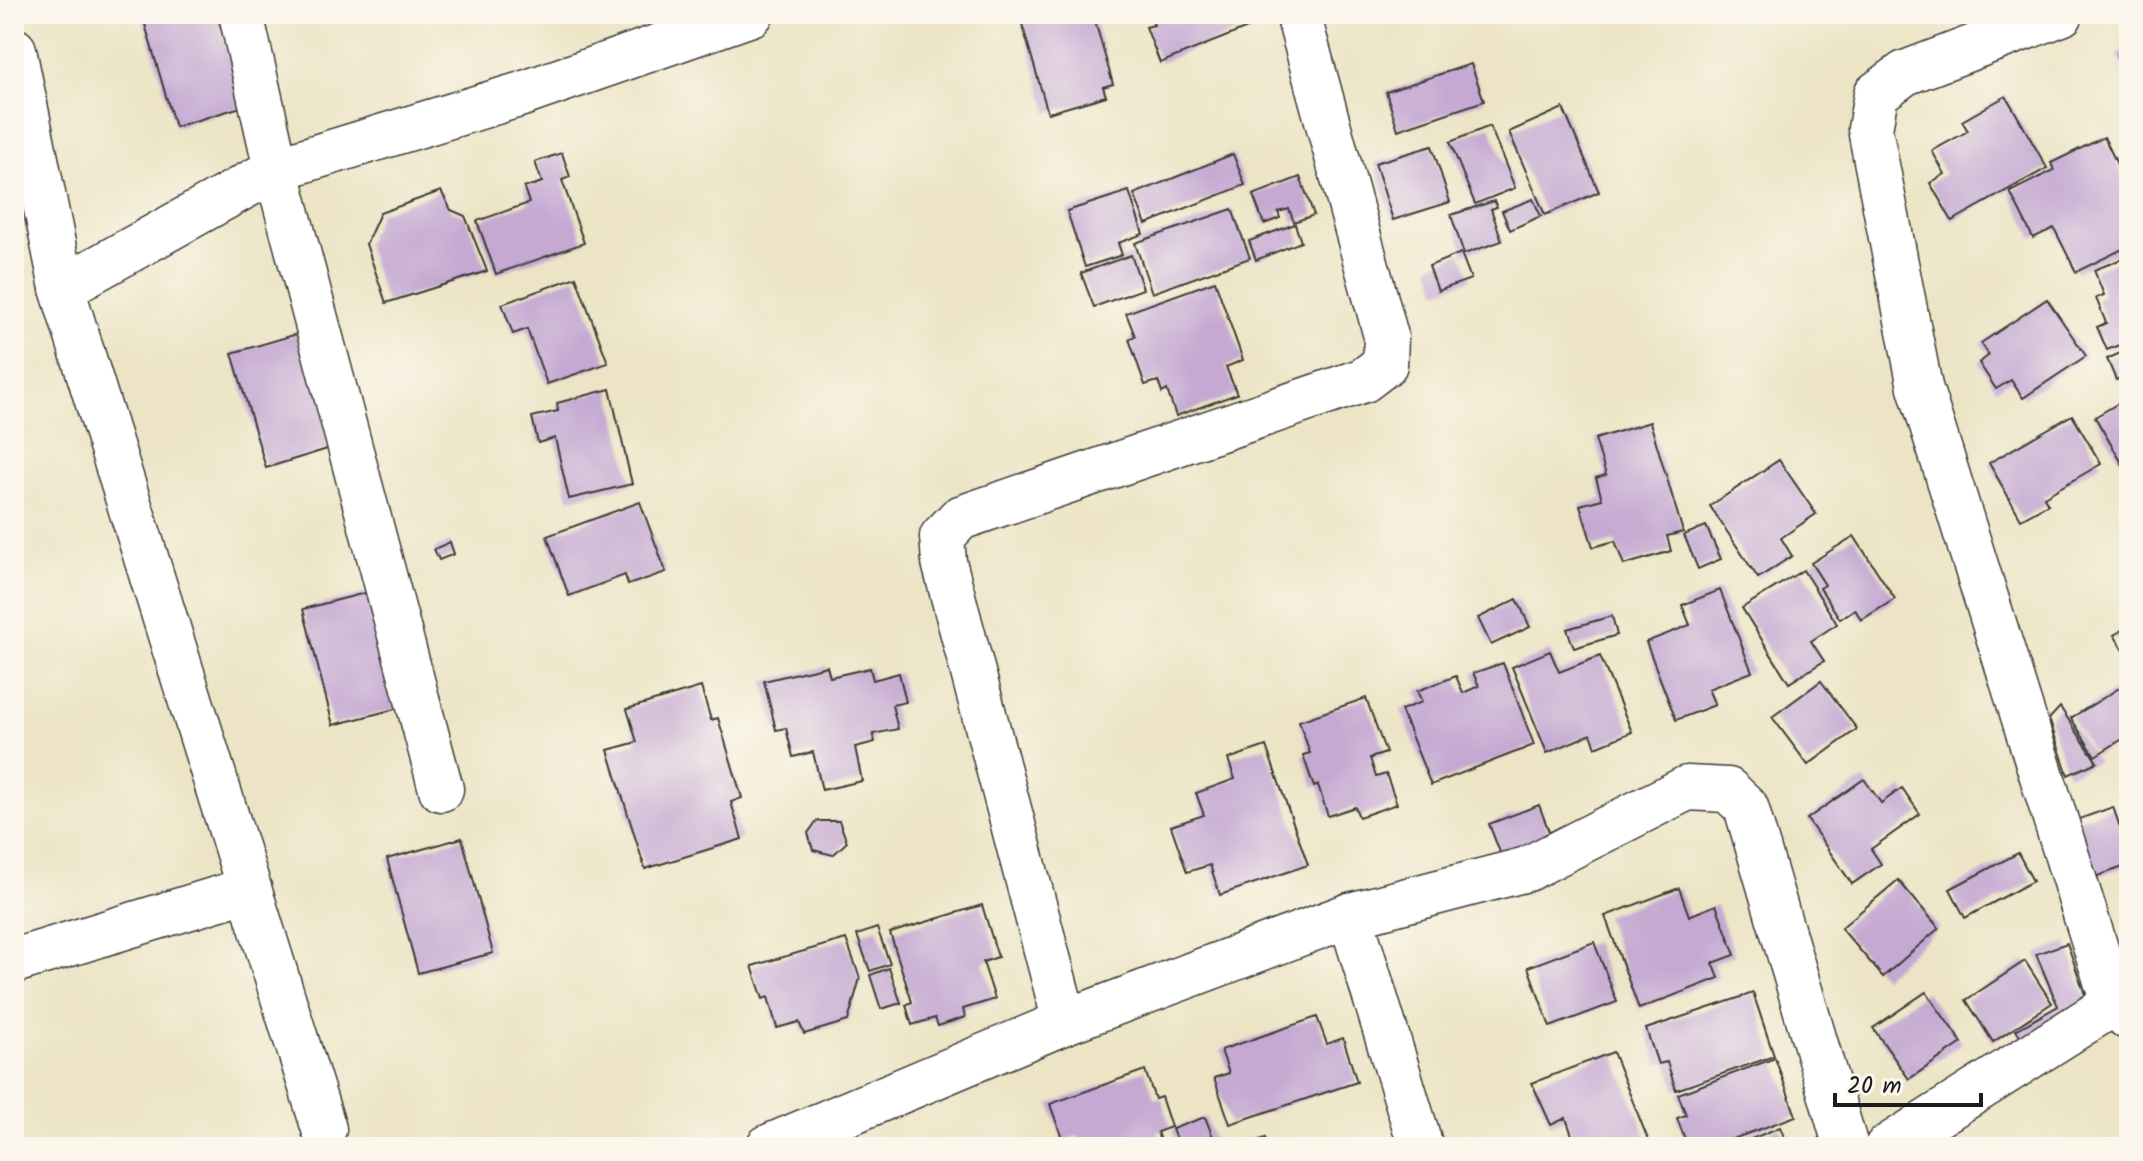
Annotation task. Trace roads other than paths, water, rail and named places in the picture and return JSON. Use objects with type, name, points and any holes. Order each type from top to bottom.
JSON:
[{"type":"street","points":[[241,14],[276,169],[441,789]]},
{"type":"street","points":[[62,288],[276,169],[522,94],[751,14]]},
{"type":"street","points":[[1065,1022],[944,562],[942,537],[960,518],[1364,380],[1385,364],[1386,336],[1298,14]]},
{"type":"street","points":[[1887,1147],[2124,1005],[1920,387],[1870,129],[1876,94],[1905,73],[2061,14]]},
{"type":"street","points":[[14,50],[62,288],[324,1129]]},
{"type":"street","points":[[768,1147],[1065,1022],[1350,915],[1527,869],[1687,788],[1728,790],[1746,807],[1846,1147]]},
{"type":"street","points":[[14,961],[249,889]]},
{"type":"street","points":[[1350,915],[1421,1147]]}]
